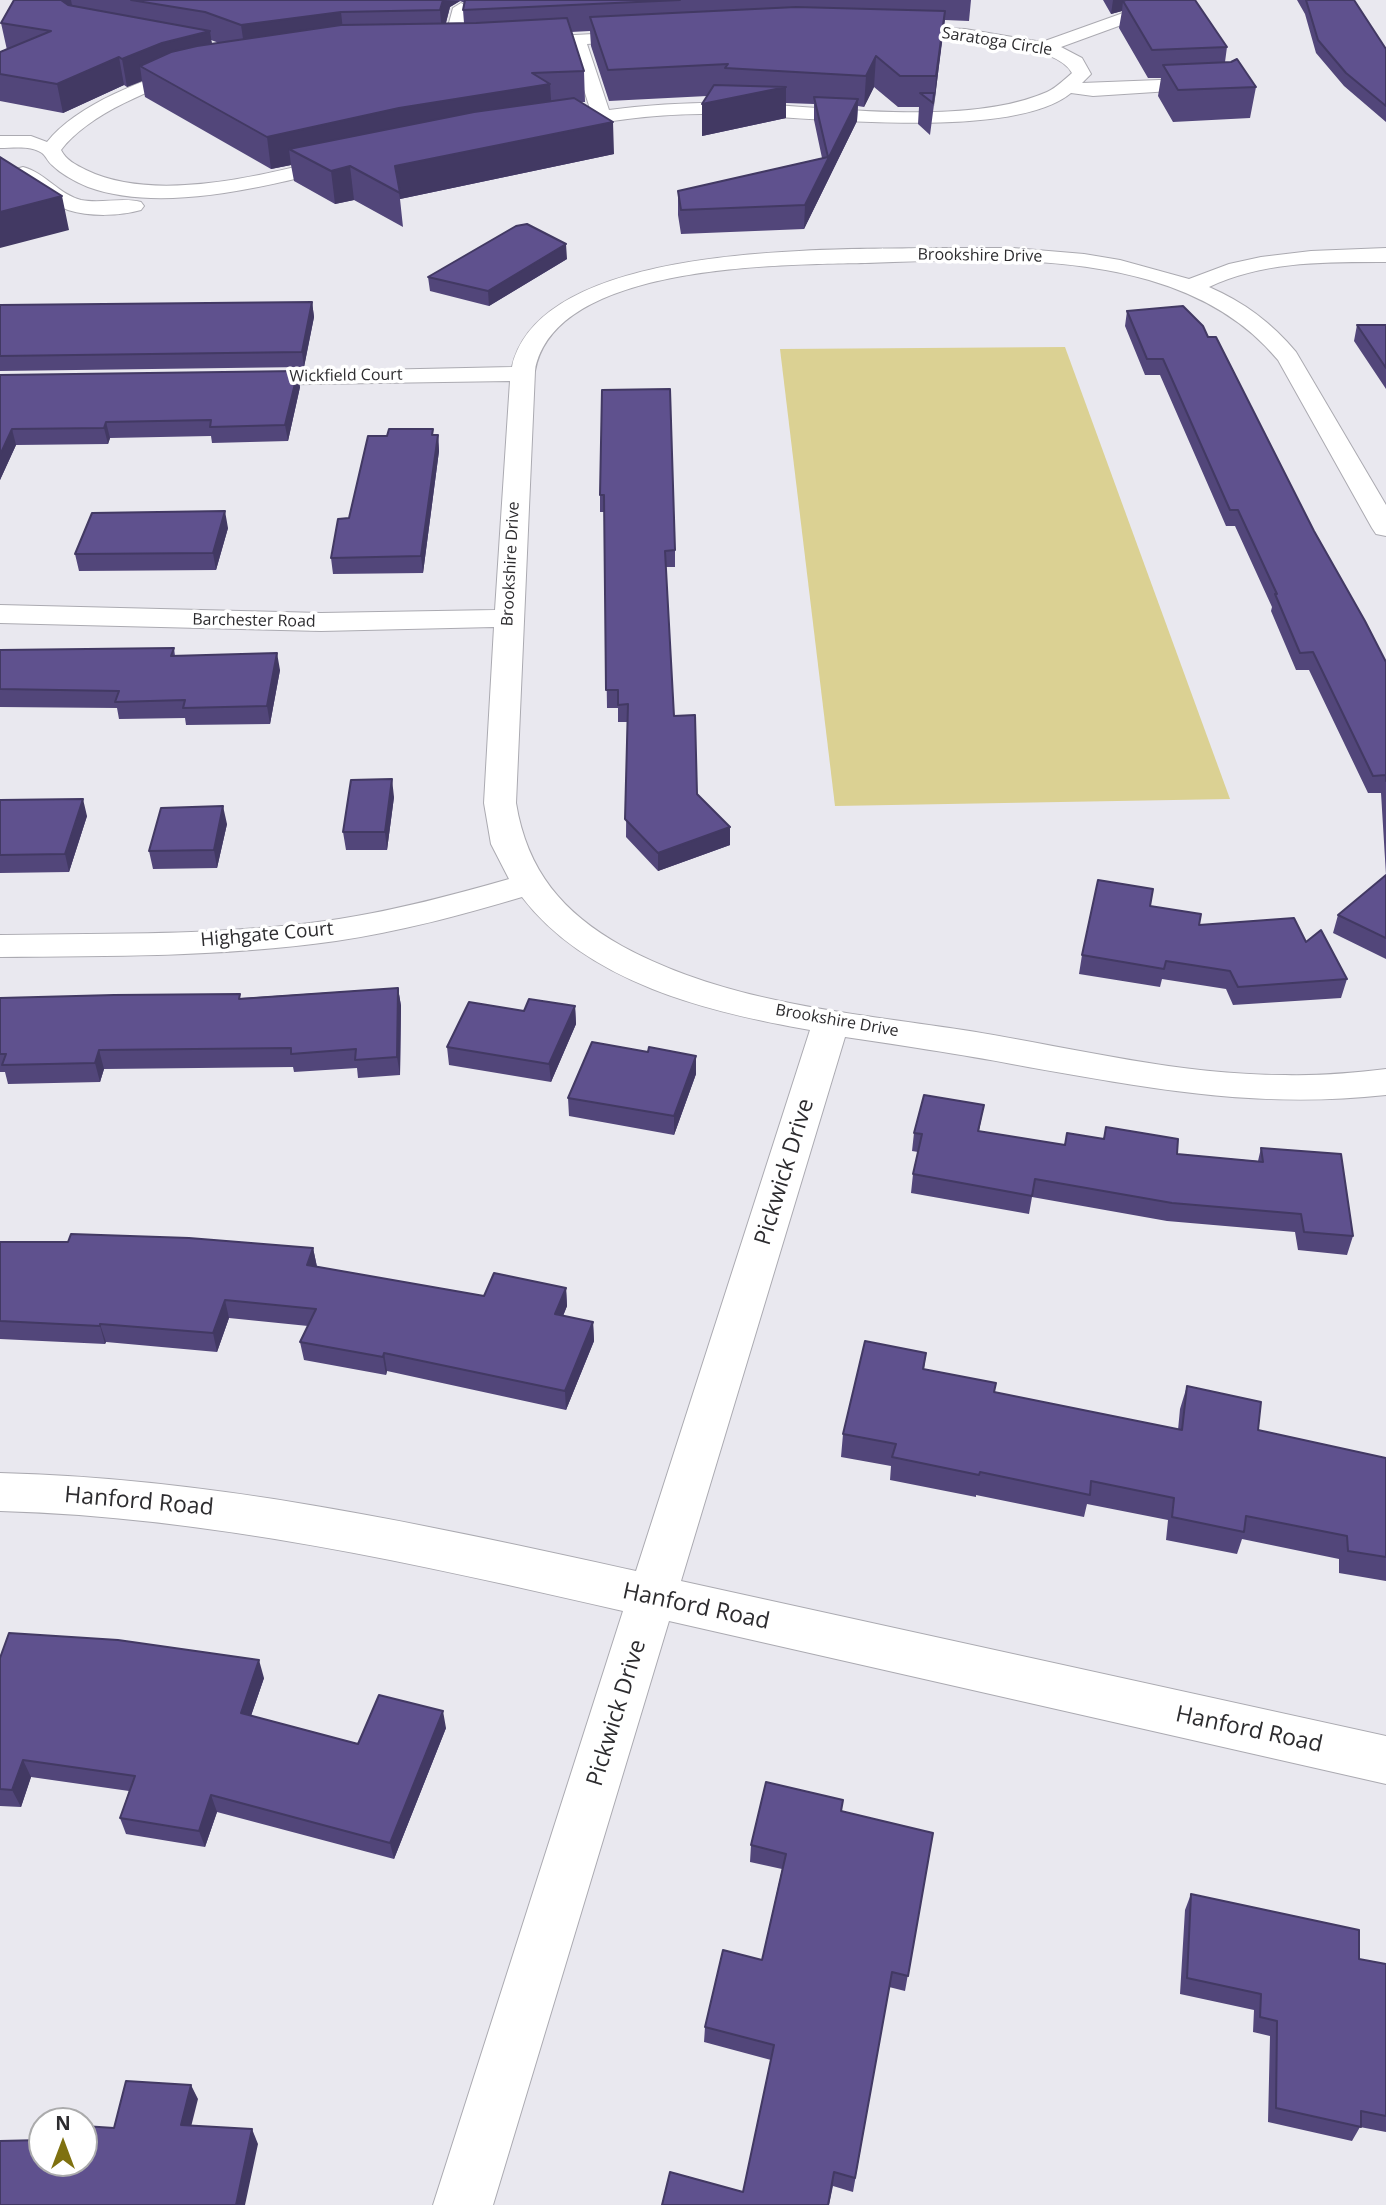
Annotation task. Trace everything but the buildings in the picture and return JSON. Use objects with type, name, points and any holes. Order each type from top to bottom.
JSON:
[{"type":"street","points":[[461,8],[445,45],[473,45]]},
{"type":"street","points":[[1044,47],[1151,8]]},
{"type":"street","name":"Saratoga Circle","points":[[870,28],[937,32],[1044,47],[1067,54],[1081,65],[1082,74],[1070,87]]},
{"type":"street","points":[[498,44],[659,34]]},
{"type":"street","points":[[576,39],[602,116]]},
{"type":"street","points":[[51,150],[55,141],[70,130],[165,77],[210,68]]},
{"type":"street","points":[[536,127],[602,116],[712,108],[870,118],[942,117],[1022,106],[1053,97],[1070,87],[1093,90],[1226,84]]},
{"type":"street","points":[[47,125],[70,130]]},
{"type":"street","points":[[0,142],[31,142],[51,150],[55,159],[76,174],[91,180],[115,186],[175,189],[251,182],[366,156]]},
{"type":"street","points":[[0,160],[51,150]]},
{"type":"street","points":[[23,173],[73,205],[103,208],[144,205],[175,189]]},
{"type":"street","name":"Brookshire Drive","points":[[1386,528],[1288,357],[1272,336],[1248,316],[1219,299],[1190,287],[1114,265],[1022,254],[781,258],[716,263],[640,279],[577,304],[536,337],[526,354],[508,618],[499,803],[508,843],[529,884],[554,912],[609,953],[643,971],[723,1000],[831,1021],[1225,1086],[1320,1089],[1386,1082]]},
{"type":"street","points":[[1190,287],[1228,270],[1278,260],[1386,256]]},
{"type":"street","name":"Wickfield Court","points":[[223,378],[523,374]]},
{"type":"street","name":"Barchester Road","points":[[0,614],[321,622],[508,618]]},
{"type":"street","name":"Highgate Court","points":[[0,946],[173,943],[255,939],[337,930],[422,913],[529,884]]},
{"type":"street","name":"Pickwick Drive","points":[[463,2205],[831,1021]]},
{"type":"street","name":"Hanford Road","points":[[0,1492],[173,1503],[279,1517],[415,1543],[1386,1760]]},
{"type":"shaded area","points":[[1065,347],[1230,799],[835,806],[780,349]]}]
